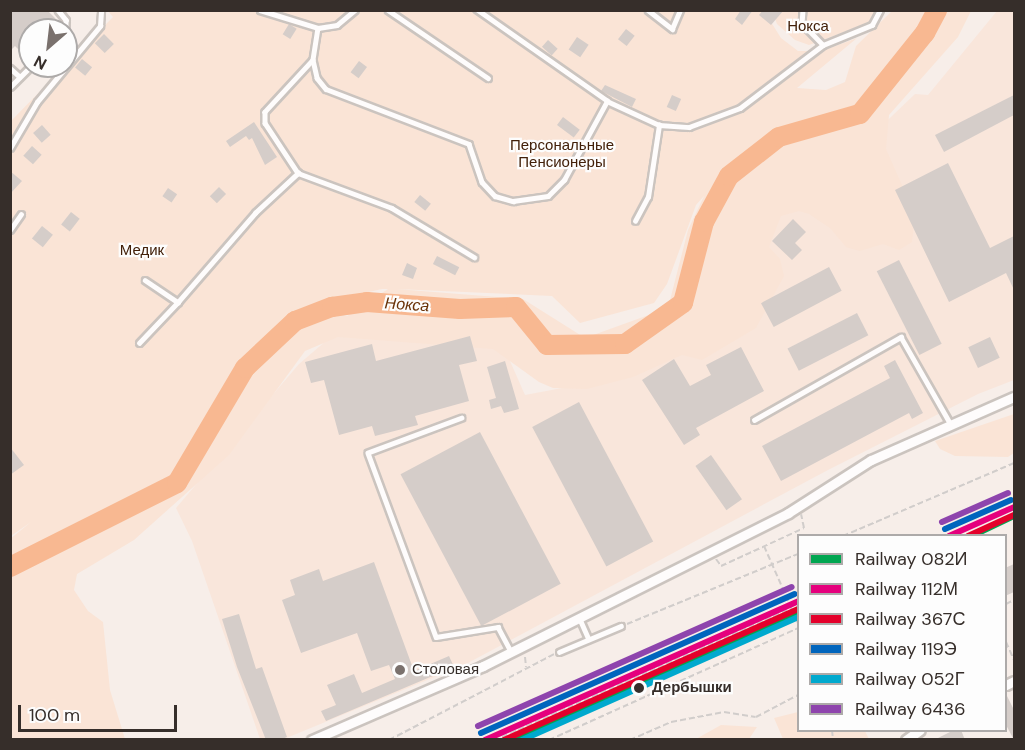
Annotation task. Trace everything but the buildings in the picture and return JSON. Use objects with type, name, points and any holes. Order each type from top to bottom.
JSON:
[{"type":"street","points":[[312,740],[511,651],[788,513],[871,460],[950,423],[1014,397]]},
{"type":"lane","points":[[10,148],[37,102],[100,26],[101,10]]},
{"type":"lane","points":[[260,10],[318,28],[337,26],[356,10]]},
{"type":"lane","points":[[388,10],[488,78]]},
{"type":"lane","points":[[477,10],[607,101],[658,125],[689,127],[740,108],[823,45],[872,25],[880,10]]},
{"type":"lane","points":[[648,10],[672,29],[680,10]]},
{"type":"lane","points":[[803,10],[802,23],[823,45]]},
{"type":"lane","points":[[318,28],[313,60],[317,78],[326,90],[468,144],[482,182],[495,196],[513,201],[548,196],[564,180],[607,101]]},
{"type":"lane","points":[[313,60],[265,112],[265,123],[297,173],[392,208],[474,257]]},
{"type":"lane","points":[[635,220],[648,198],[658,125]]},
{"type":"lane","points":[[139,343],[178,302],[255,213],[297,173]]},
{"type":"lane","points":[[10,230],[21,214]]},
{"type":"lane","points":[[145,280],[178,302]]},
{"type":"lane","points":[[754,420],[901,337],[950,423]]},
{"type":"lane","points":[[462,418],[368,453],[436,637],[498,627],[511,651]]},
{"type":"lane","points":[[579,617],[589,639]]},
{"type":"lane","points":[[559,652],[621,626]]},
{"type":"path","points":[[848,534],[1014,463]]},
{"type":"path","points":[[721,566],[804,528]]},
{"type":"path","points":[[764,546],[797,620]]},
{"type":"path","points":[[621,626],[797,554]]},
{"type":"path","points":[[502,737],[792,608]]},
{"type":"path","points":[[549,740],[797,628]]},
{"type":"path","points":[[1007,646],[1014,660]]},
{"type":"path","points":[[389,740],[559,652]]},
{"type":"path","points":[[525,657],[526,668]]},
{"type":"path","points":[[630,740],[671,722],[724,711],[756,717],[797,696]]},
{"type":"shaded area","points":[[997,11],[1014,11],[1014,380],[978,394],[828,470],[466,664],[284,739],[260,739],[192,541],[176,508],[299,364],[341,328],[499,336],[525,395],[626,376],[779,212],[870,137],[915,94],[928,95]]},
{"type":"green space","points":[[108,11],[764,11],[781,38],[798,51],[822,51],[857,38],[797,88],[826,90],[845,82],[856,46],[892,11],[971,11],[958,37],[889,115],[886,149],[909,201],[914,224],[912,242],[899,250],[883,244],[860,251],[846,247],[830,228],[809,214],[799,211],[781,216],[769,247],[780,259],[784,276],[756,328],[702,360],[682,355],[633,377],[587,389],[553,388],[539,382],[493,349],[338,337],[305,351],[229,455],[134,540],[77,574],[74,590],[88,611],[103,622],[110,690],[125,739],[11,739],[10,539],[31,522],[11,536],[11,121],[53,78],[78,78],[78,53],[113,17]],"holes":[[[704,196],[688,230],[668,308],[585,338],[523,299],[396,289],[552,296],[580,323],[654,303],[667,284],[696,205]],[[388,289],[347,316],[309,310],[325,302]]]},
{"type":"green space","name":"Нокса","points":[[772,11],[885,11],[871,22],[809,45],[795,40],[777,24]]},
{"type":"green space","points":[[1014,414],[1014,453],[1008,457],[955,456],[940,449],[935,441]]},
{"type":"green space","points":[[797,712],[797,732],[866,732],[869,739],[783,739],[774,718]]},
{"type":"green space","points":[[721,725],[757,727],[749,739],[696,739]]},
{"type":"waterway","name":"Нокса","points":[[10,567],[177,483],[245,368],[295,321],[332,307],[367,302],[460,309],[516,307],[547,345],[625,344],[683,303],[704,222],[729,176],[779,137],[860,114],[925,33],[937,10]]},
{"type":"rail line","name":"6436","points":[[942,522],[1008,493]]},
{"type":"rail line","name":"119Э","points":[[945,529],[1011,500]]},
{"type":"rail line","name":"112М","points":[[953,534],[1014,507]]},
{"type":"rail line","name":"367С","points":[[972,534],[1014,515]]},
{"type":"rail line","name":"082И","points":[[976,534],[1014,516]]},
{"type":"rail line","name":"6436","points":[[478,726],[792,587]]},
{"type":"rail line","name":"119Э","points":[[481,733],[795,594]]},
{"type":"rail line","name":"112М","points":[[485,740],[797,601]]},
{"type":"rail line","name":"367С","points":[[504,740],[797,609]]},
{"type":"rail line","name":"082И","points":[[514,740],[797,612]]},
{"type":"rail line","name":"052Г","points":[[522,740],[797,617]]},
{"type":"place","name":"Столовая","points":[[400,670]]},
{"type":"place","name":"Дербышки","points":[[639,688]]},
{"type":"park label","name":"Персональные Пенсионеры","points":[[562,154]]},
{"type":"park label","name":"Медик","points":[[142,251]]}]
